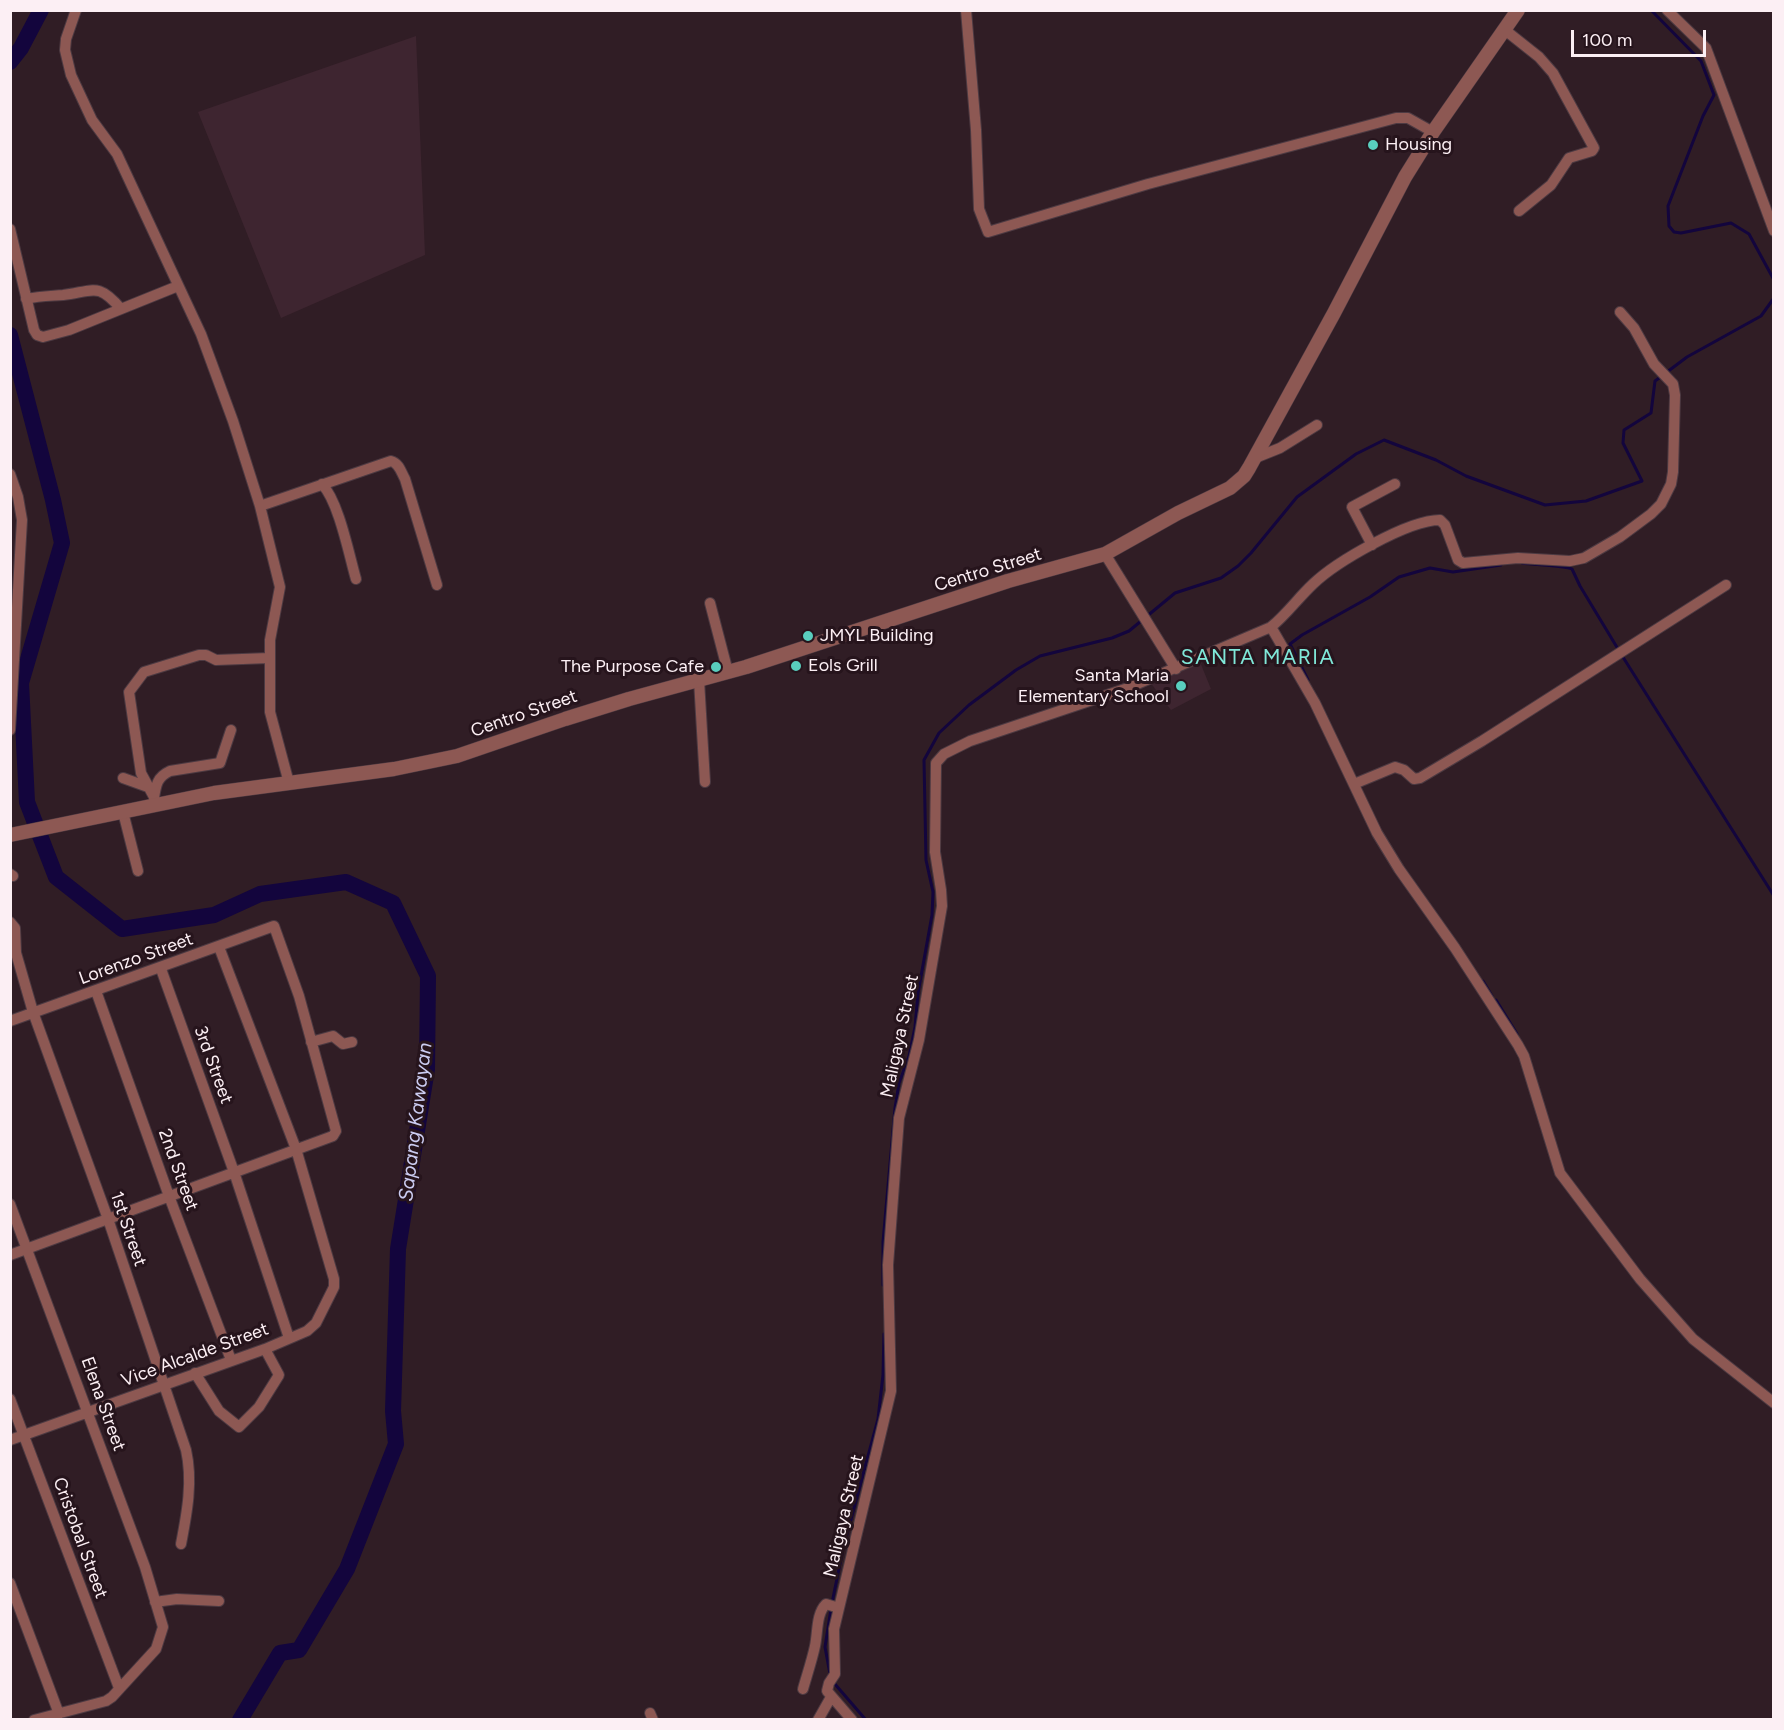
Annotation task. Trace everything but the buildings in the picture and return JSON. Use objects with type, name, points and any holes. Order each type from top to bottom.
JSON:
[{"type":"street","points":[[76,10],[66,39],[65,50],[71,75],[92,120],[117,154],[201,334],[233,421],[260,506],[280,586],[269,658],[270,712],[289,783]]},
{"type":"street","points":[[966,10],[976,130],[979,209],[988,232],[1148,184],[1396,118],[1408,118],[1433,132]]},
{"type":"street","name":"Centro Street","points":[[10,835],[123,812],[154,801],[409,767],[457,756],[565,718],[728,672],[1008,582],[1105,554],[1167,519],[1230,488],[1244,476],[1256,458],[1353,279],[1391,201],[1433,132],[1518,10]]},
{"type":"street","points":[[1667,10],[1706,48],[1773,231]]},
{"type":"street","points":[[1505,30],[1539,57],[1553,73],[1594,148],[1592,151],[1569,158],[1551,184],[1519,210]]},
{"type":"street","points":[[10,229],[37,335],[43,337],[69,330],[178,286]]},
{"type":"street","points":[[26,298],[95,290],[105,293],[121,309]]},
{"type":"street","name":"Maligaya Street","points":[[831,1697],[827,1691],[832,1679],[835,1606],[891,1391],[888,1265],[899,1119],[921,1032],[942,906],[935,852],[936,763],[944,754],[970,741],[1128,688],[1270,627],[1320,578],[1372,545],[1409,527],[1437,520],[1445,525],[1458,560],[1463,563],[1518,558],[1570,561],[1592,555],[1620,537],[1651,514],[1661,504],[1667,493],[1673,472],[1675,388],[1652,360],[1634,328],[1620,312]]},
{"type":"street","points":[[1256,458],[1280,448],[1317,425]]},
{"type":"street","points":[[260,506],[391,461],[397,463],[405,479],[437,585]]},
{"type":"street","points":[[10,474],[18,497],[10,730]]},
{"type":"street","points":[[322,484],[334,507],[356,579]]},
{"type":"street","points":[[1372,545],[1352,507],[1395,484]]},
{"type":"street","points":[[1105,554],[1176,669]]},
{"type":"street","points":[[1354,784],[1395,767],[1404,770],[1414,779],[1420,778],[1726,585]]},
{"type":"street","points":[[710,603],[728,672]]},
{"type":"street","points":[[1270,627],[1315,703],[1377,833],[1399,869],[1462,957],[1524,1056],[1560,1173],[1640,1279],[1680,1325],[1703,1348],[1773,1403]]},
{"type":"street","points":[[154,801],[141,773],[129,693],[144,672],[199,655],[206,655],[216,660],[269,658]]},
{"type":"street","points":[[699,680],[705,782]]},
{"type":"street","points":[[154,801],[157,782],[162,775],[170,771],[220,763],[231,730]]},
{"type":"street","points":[[123,778],[148,787]]},
{"type":"street","points":[[123,812],[138,871]]},
{"type":"street","name":"1st Street","points":[[13,925],[16,953],[33,1012],[108,1219],[186,1450],[190,1469],[181,1544]]},
{"type":"street","name":"Lorenzo Street","points":[[10,1021],[160,969],[273,926],[277,930],[299,996],[311,1042]]},
{"type":"street","points":[[219,947],[296,1149]]},
{"type":"street","name":"3rd Street","points":[[160,969],[234,1172],[289,1338]]},
{"type":"street","name":"2nd Street","points":[[96,991],[169,1196],[231,1360]]},
{"type":"street","points":[[10,1255],[333,1136],[336,1131],[311,1042],[333,1036],[343,1044],[352,1042]]},
{"type":"street","name":"Vice Alcalde Street","points":[[10,1440],[265,1349],[311,1329],[334,1287],[334,1279],[296,1149]]},
{"type":"street","name":"Elena Street","points":[[10,1204],[146,1566],[163,1627],[156,1649],[118,1688]]},
{"type":"street","points":[[195,1373],[219,1411],[239,1427],[259,1407],[279,1375],[265,1349]]},
{"type":"street","name":"Cristobal Street","points":[[10,1399],[118,1688]]},
{"type":"street","points":[[10,1583],[59,1714]]},
{"type":"street","points":[[155,1602],[177,1599],[219,1601]]},
{"type":"street","points":[[803,1689],[816,1645],[820,1613],[824,1604],[835,1606]]},
{"type":"street","points":[[34,1719],[106,1701],[118,1688]]},
{"type":"street","points":[[818,1719],[831,1697],[852,1719]]},
{"type":"street","points":[[84,1719],[89,1706]]},
{"type":"shaded area","points":[[416,36],[425,255],[281,318],[198,112]]},
{"type":"shaded area","name":"Santa Maria Elementary School","points":[[1200,662],[1211,689],[1171,710],[1150,682]]},
{"type":"waterway","name":"Sapang Kawayan","points":[[10,62],[21,48],[41,10]]},
{"type":"waterway","points":[[1651,10],[1701,61],[1714,95],[1703,116],[1668,206],[1669,226],[1674,232],[1681,233],[1731,223],[1749,234],[1774,280]]},
{"type":"waterway","points":[[1667,372],[1687,357],[1761,316],[1774,298]]},
{"type":"waterway","name":"Sapang Kawayan","points":[[10,335],[62,543],[21,683],[27,802],[56,877],[122,929],[214,915],[260,894],[346,882],[393,903],[428,976],[427,1069],[398,1249],[393,1411],[396,1444],[347,1569],[299,1650],[280,1653],[240,1720]]},
{"type":"waterway","points":[[883,1285],[883,1242],[895,1108],[899,1083],[909,1056],[915,1027],[918,993],[932,915],[933,892],[926,860],[924,760],[939,733],[969,705],[1016,670],[1040,656],[1112,638],[1129,631],[1175,593],[1221,578],[1251,553],[1297,497],[1356,454],[1384,440],[1436,460],[1466,476],[1545,505],[1586,501],[1642,481],[1623,443],[1624,430],[1651,413],[1655,381],[1662,376]]},
{"type":"waterway","points":[[1522,563],[1572,569],[1618,649]]},
{"type":"waterway","points":[[1308,680],[1290,644],[1370,597],[1399,577],[1430,568],[1453,572],[1501,565]]},
{"type":"waterway","points":[[1621,654],[1774,896]]},
{"type":"waterway","points":[[1483,981],[1492,996]]},
{"type":"waterway","points":[[1496,1000],[1517,1034]]},
{"type":"waterway","points":[[832,1603],[843,1549],[878,1419],[883,1375],[884,1334]]},
{"type":"waterway","points":[[830,1674],[825,1647],[831,1609]]},
{"type":"waterway","points":[[834,1683],[866,1720]]},
{"type":"place","name":"Housing","points":[[1373,145]]},
{"type":"place","name":"JMYL Building","points":[[808,636]]},
{"type":"place","name":"Eols Grill","points":[[796,666]]},
{"type":"place","name":"The Purpose Cafe","points":[[716,667]]},
{"type":"place","name":"Santa Maria Elementary School","points":[[1181,686]]},
{"type":"district","name":"SANTA MARIA","points":[[1258,658]]}]
